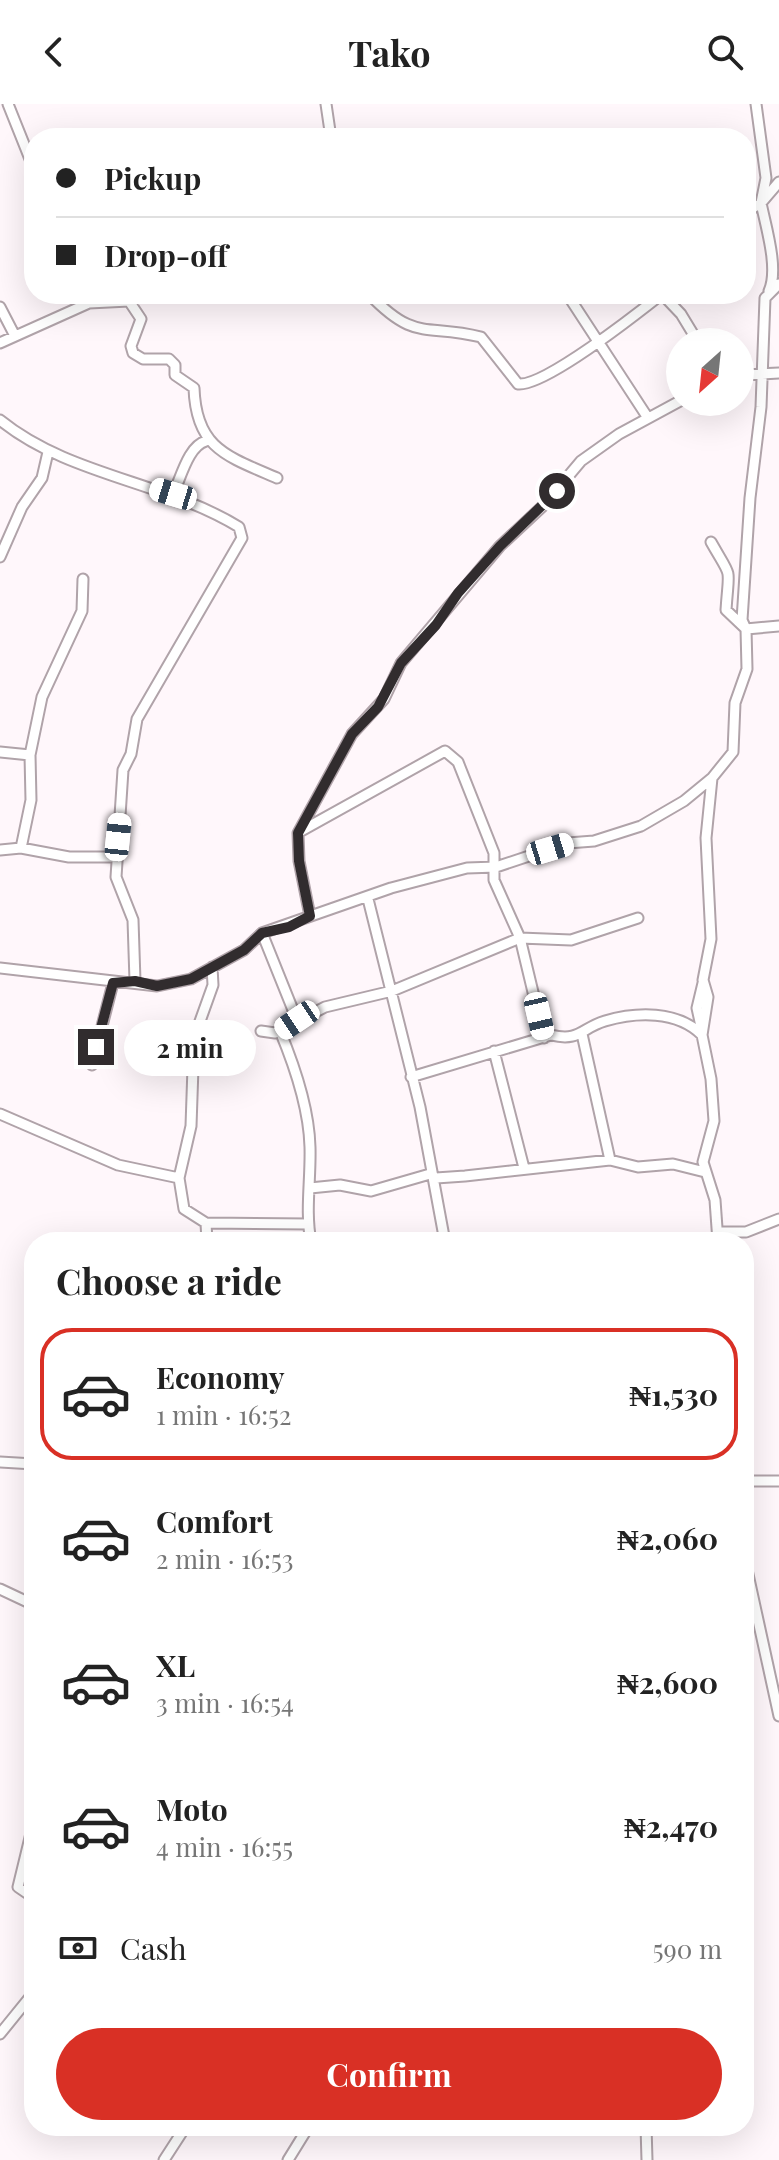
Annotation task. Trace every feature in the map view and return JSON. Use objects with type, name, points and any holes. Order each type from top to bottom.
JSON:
[{"type":"street","points":[[8,104],[24,144]]},
{"type":"street","points":[[326,104],[330,128]]},
{"type":"street","points":[[0,968],[91,976],[113,983],[135,981],[157,986],[191,979],[244,950],[262,933],[289,927],[310,916],[421,879],[467,868],[496,867],[568,843],[594,841],[641,826],[684,801],[712,778],[733,752],[735,703],[748,660],[746,629],[742,620],[763,374],[765,298],[773,285],[773,259],[761,203],[766,178],[756,104]]},
{"type":"street","points":[[756,206],[779,182]]},
{"type":"street","points":[[765,298],[779,284]]},
{"type":"street","points":[[0,343],[80,304]]},
{"type":"street","points":[[131,304],[141,319],[131,346],[133,353],[143,359],[169,359],[175,365],[175,375],[190,383],[194,388],[194,414],[206,441],[277,478]]},
{"type":"street","points":[[379,304],[391,317],[428,332],[481,337],[518,384],[533,382],[601,342],[649,304]]},
{"type":"street","points":[[574,304],[601,342],[621,382],[648,418]]},
{"type":"street","points":[[672,304],[690,328]]},
{"type":"street","points":[[0,307],[15,336]]},
{"type":"street","points":[[754,374],[779,373]]},
{"type":"street","points":[[310,916],[299,861],[298,833],[352,734],[378,707],[401,663],[436,625],[458,593],[581,461],[666,408]]},
{"type":"street","points":[[0,420],[48,452],[173,494],[239,527],[242,538],[137,719],[131,754],[123,770],[116,877],[133,920],[135,981]]},
{"type":"street","points":[[173,494],[193,452],[206,441]]},
{"type":"street","points":[[0,557],[22,507],[42,478],[48,452]]},
{"type":"street","points":[[711,542],[729,570],[731,582],[726,610],[746,629],[779,626]]},
{"type":"street","points":[[21,848],[31,800],[30,755],[42,697],[82,611],[83,579]]},
{"type":"street","points":[[298,833],[445,751],[458,762],[494,853],[494,880],[520,938],[544,1038]]},
{"type":"street","points":[[0,752],[30,755]]},
{"type":"street","points":[[712,778],[706,838],[711,951],[697,1008],[711,1079],[714,1121],[705,1147],[705,1172],[715,1200],[718,1232]]},
{"type":"street","points":[[0,850],[21,848],[69,857],[116,857]]},
{"type":"street","points":[[368,899],[436,1178],[444,1232]]},
{"type":"street","points":[[261,1031],[280,1031],[325,1007],[392,991],[520,938],[571,940],[638,918]]},
{"type":"street","points":[[262,933],[297,1020]]},
{"type":"street","points":[[212,967],[213,985],[194,1038],[191,1126],[179,1178],[184,1209],[206,1223],[308,1224]]},
{"type":"street","points":[[92,1065],[113,983]]},
{"type":"street","points":[[411,1077],[460,1065],[494,1051],[551,1035],[570,1038],[604,1021],[645,1013],[695,1027],[702,1035]]},
{"type":"street","points":[[280,1031],[305,1107],[310,1136],[309,1232]]},
{"type":"street","points":[[582,1034],[610,1160]]},
{"type":"street","points":[[494,1051],[524,1168]]},
{"type":"street","points":[[0,1114],[118,1165],[179,1178]]},
{"type":"street","points":[[310,1188],[340,1185],[371,1191],[430,1174],[436,1178],[610,1160],[638,1167],[673,1164],[705,1172]]},
{"type":"street","points":[[746,1232],[779,1219]]},
{"type":"street","points":[[206,1223],[206,1232]]},
{"type":"street","points":[[0,1462],[24,1463]]},
{"type":"street","points":[[754,1481],[779,1481]]},
{"type":"street","points":[[0,1589],[24,1600]]},
{"type":"street","points":[[754,1593],[779,1716]]},
{"type":"street","points":[[24,1862],[18,1887],[24,1891]]},
{"type":"street","points":[[0,2034],[24,2004]]},
{"type":"street","points":[[164,2160],[180,2136]]},
{"type":"street","points":[[288,2160],[303,2136]]},
{"type":"street","points":[[646,2136],[647,2160]]},
{"type":"route","points":[[96,1047],[113,983],[135,981],[157,986],[191,979],[244,950],[262,933],[289,927],[310,916],[299,861],[298,833],[352,734],[378,707],[401,663],[422,636],[436,625],[458,593],[500,546],[557,491]]}]
